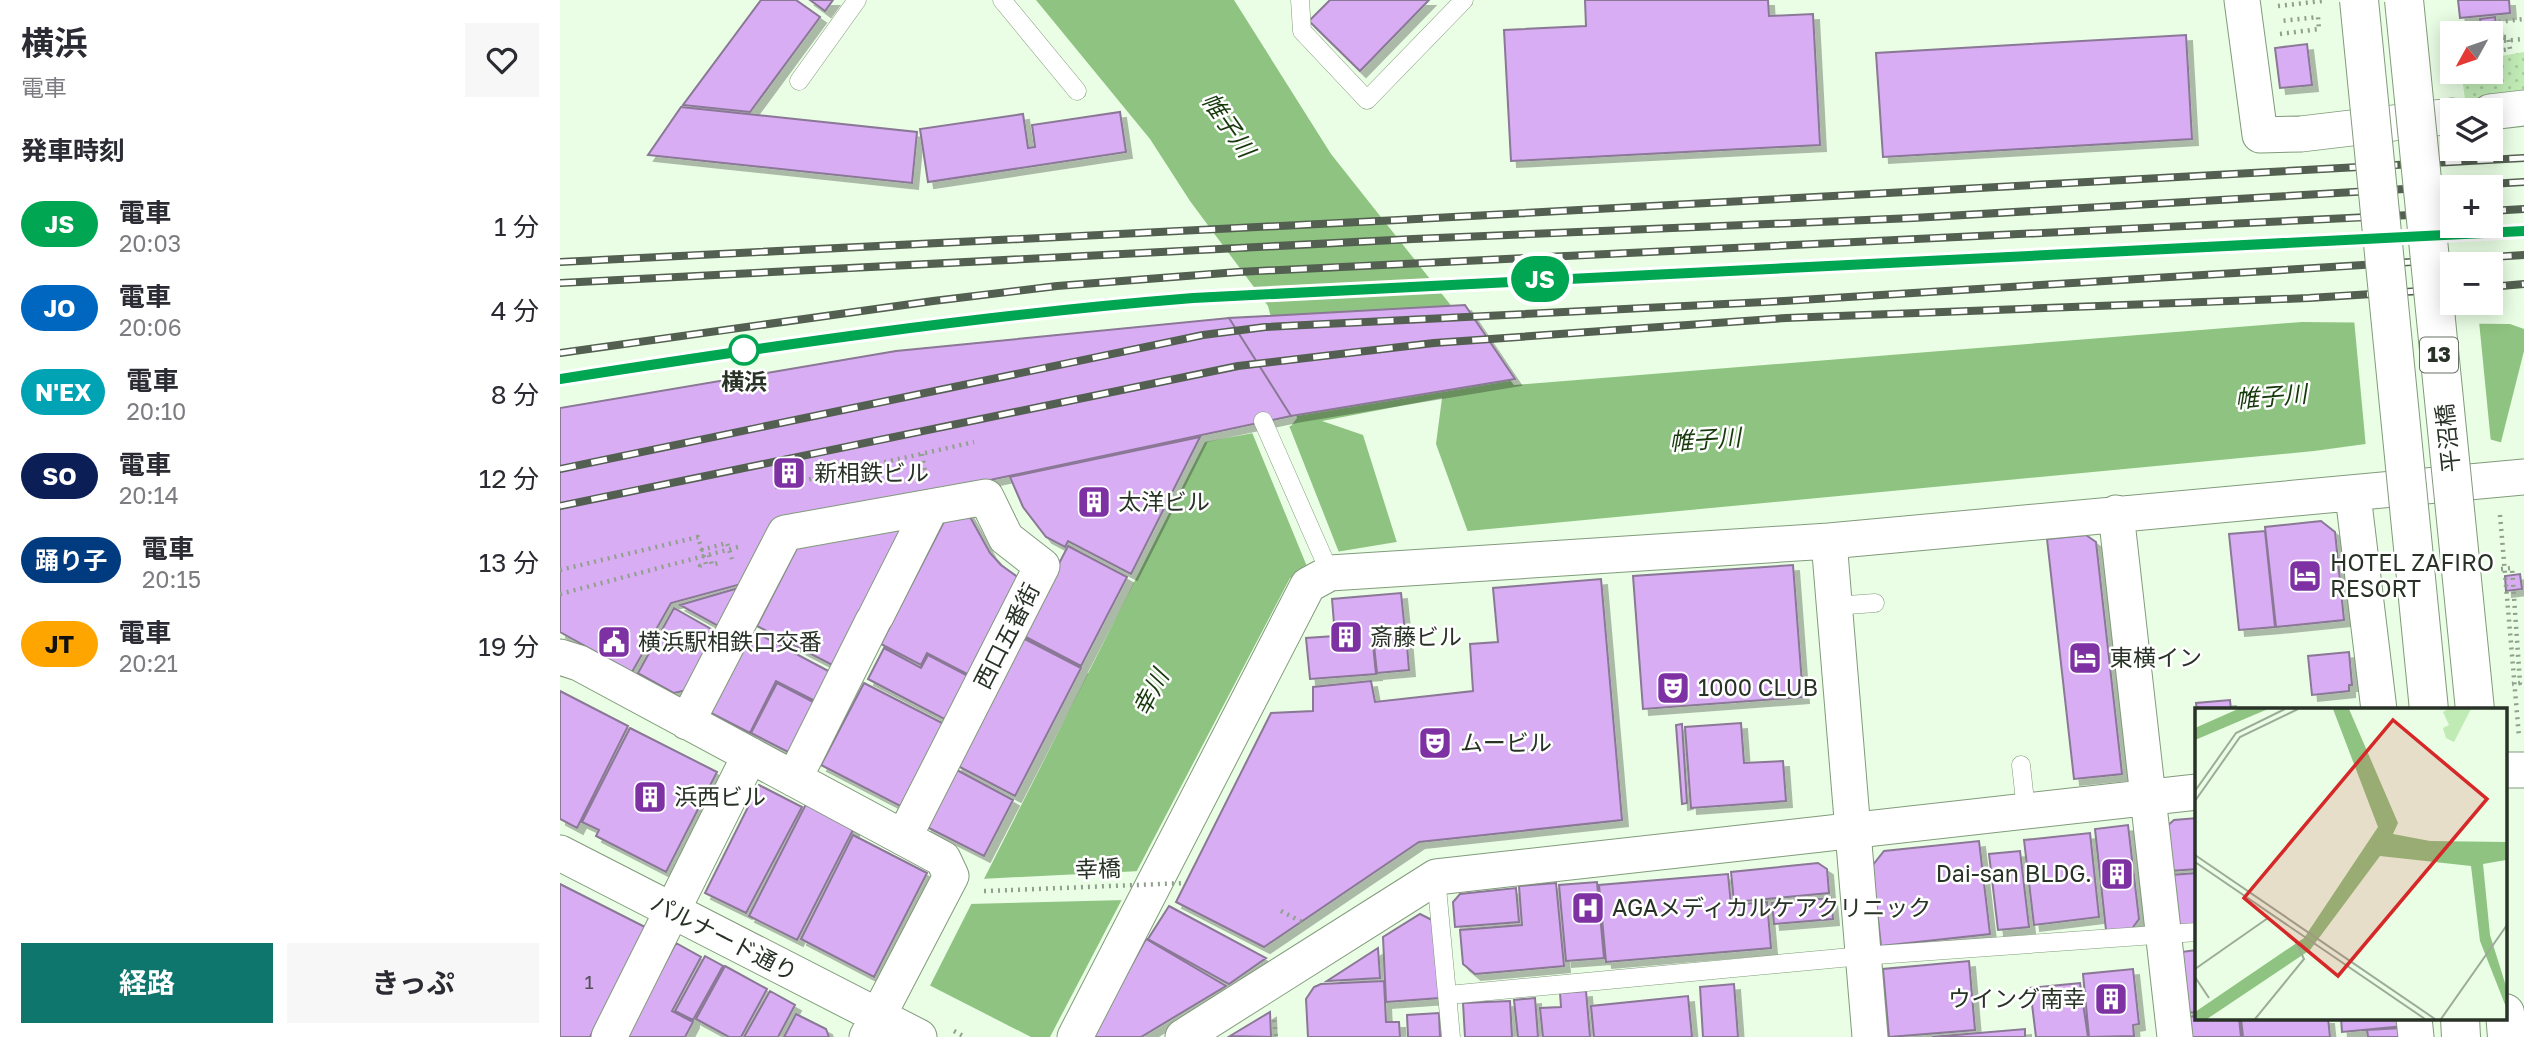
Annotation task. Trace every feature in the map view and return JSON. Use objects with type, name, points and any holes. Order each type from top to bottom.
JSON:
[{"type":"main road","name":"平沼橋","points":[[2359,0],[2429,708]]},
{"type":"main road","name":"平沼橋","points":[[2404,0],[2475,708]]},
{"type":"street","points":[[2258,3],[2260,135],[2301,134],[2440,117]]},
{"type":"street","points":[[2503,110],[2524,108]]},
{"type":"street","points":[[1075,1037],[1308,586],[1330,573],[1829,541],[2116,513],[2353,495],[2511,478]]},
{"type":"street","points":[[2353,495],[2379,708]]},
{"type":"street","name":"西口五番街","points":[[785,533],[986,497],[1006,538],[1042,566],[904,837]]},
{"type":"street","points":[[794,779],[930,507]]},
{"type":"street","points":[[2116,513],[2148,797],[2180,934],[2175,1037]]},
{"type":"street","points":[[688,722],[785,533]]},
{"type":"street","points":[[1829,541],[1870,1037]]},
{"type":"street","points":[[560,657],[579,663],[943,859],[951,876],[888,1028]]},
{"type":"street","points":[[609,1037],[750,755]]},
{"type":"street","points":[[1183,1037],[1436,877],[2195,792]]},
{"type":"street","name":"パルナード通り","points":[[560,853],[672,910],[888,1028]]},
{"type":"lane","points":[[799,82],[857,0]]},
{"type":"lane","points":[[1002,0],[1077,91]]},
{"type":"lane","points":[[1300,0],[1302,31],[1367,100],[1464,0]]},
{"type":"lane","points":[[1264,421],[1330,573]]},
{"type":"lane","points":[[1834,606],[1875,603]]},
{"type":"lane","points":[[2021,765],[2026,810]]},
{"type":"lane","points":[[1436,877],[1451,1037]]},
{"type":"lane","points":[[1448,995],[1862,956],[2180,934]]},
{"type":"path","points":[[2258,3],[2322,1],[2326,22]]},
{"type":"path","points":[[2274,35],[2319,29],[2318,17],[2277,21]]},
{"type":"path","points":[[2503,22],[2524,19]]},
{"type":"path","points":[[2503,38],[2508,37],[2510,49],[2503,50]]},
{"type":"path","points":[[2503,39],[2524,39]]},
{"type":"path","points":[[775,487],[974,442]]},
{"type":"path","points":[[2511,478],[2508,613],[2517,770]]},
{"type":"path","points":[[560,594],[698,559],[785,533]]},
{"type":"path","points":[[560,570],[698,537],[706,564],[700,566],[702,571],[698,559]]},
{"type":"path","points":[[701,550],[727,543],[730,555]]},
{"type":"path","points":[[709,555],[712,565],[721,562]]},
{"type":"path","points":[[2496,570],[2512,568],[2517,612],[2520,683],[2507,685]]},
{"type":"path","points":[[2508,613],[2517,612]]},
{"type":"path","name":"幸橋","points":[[1011,890],[1186,883]]},
{"type":"shaded area","points":[[2524,52],[2524,97],[2503,100],[2465,98],[2463,84],[2503,84],[2503,56]]},
{"type":"water","points":[[1036,0],[1234,0],[1331,154],[1514,385],[2302,322],[2510,324],[2524,329],[2524,449],[2461,431],[2314,451],[1457,532],[1336,552],[1290,578],[1050,1037],[904,1037],[1205,442],[1291,426],[1297,418],[1268,306],[1190,201],[1150,139]]},
{"type":"pier","points":[[2354,319],[2479,321],[2491,443],[2461,434],[2366,448]]},
{"type":"pier","points":[[2524,351],[2524,453],[2500,446]]},
{"type":"pier","points":[[1442,398],[1436,444],[1469,535],[1398,546],[1363,435],[1322,421]]},
{"type":"pier","points":[[1288,423],[1340,555],[1308,569],[1251,430]]},
{"type":"pier","points":[[1140,871],[1125,900],[968,904],[980,879]]},
{"type":"pier","points":[[927,984],[1031,1037],[901,1037]]},
{"type":"building","points":[[761,0],[796,0],[820,17],[750,112],[683,105]]},
{"type":"building","points":[[810,0],[833,0],[825,11]]},
{"type":"building","points":[[1330,0],[1429,0],[1360,71],[1309,21]]},
{"type":"building","points":[[1585,0],[1768,0],[1769,16],[1813,14],[1820,145],[1511,161],[1504,30],[1586,26]]},
{"type":"building","points":[[2458,0],[2509,0],[2510,13],[2460,18]]},
{"type":"building","points":[[2495,17],[2496,21],[2480,21]]},
{"type":"building","points":[[2186,35],[2192,139],[1883,157],[1876,53]]},
{"type":"building","points":[[2307,44],[2312,85],[2280,88],[2275,48]]},
{"type":"building","points":[[681,107],[917,132],[912,183],[648,155]]},
{"type":"building","points":[[1120,112],[1126,152],[928,182],[920,129],[1023,114],[1028,148],[1035,147],[1032,125]]},
{"type":"building","points":[[1465,305],[1515,379],[1291,416],[1229,318]]},
{"type":"building","name":"新相鉄ビル","points":[[1229,318],[1291,416],[774,526],[745,583],[671,603],[632,672],[560,632],[560,408],[896,351]]},
{"type":"building","name":"太洋ビル","points":[[1200,437],[1131,574],[1068,541],[1065,547],[1046,537],[1023,507],[1010,477]]},
{"type":"building","points":[[964,506],[990,553],[1019,578],[969,675],[927,653],[921,665],[881,644],[951,508]]},
{"type":"building","points":[[907,521],[842,670],[757,626],[798,546]]},
{"type":"building","name":"HOTEL ZAFIRO RESORT","points":[[2321,521],[2335,532],[2344,620],[2276,627],[2265,527]]},
{"type":"building","points":[[2265,531],[2275,627],[2239,630],[2229,534]]},
{"type":"building","name":"東横イン","points":[[2086,535],[2096,542],[2122,774],[2074,779],[2047,539]]},
{"type":"building","points":[[1068,546],[1127,577],[1081,666],[1022,635]]},
{"type":"building","name":"1000 CLUB","points":[[1793,565],[1803,697],[1643,709],[1633,576]]},
{"type":"building","points":[[2520,574],[2522,589],[2506,591],[2505,576]]},
{"type":"building","name":"ムービル","points":[[1601,579],[1622,820],[1419,842],[1264,947],[1176,902],[1271,713],[1313,711],[1313,687],[1371,681],[1375,702],[1473,691],[1470,644],[1498,642],[1493,588]]},
{"type":"building","points":[[742,587],[720,627],[680,605]]},
{"type":"building","name":"斎藤ビル","points":[[1401,593],[1405,632],[1372,635],[1376,674],[1310,679],[1306,638],[1335,636],[1332,599]]},
{"type":"building","points":[[674,608],[718,633],[687,690],[674,693],[638,673]]},
{"type":"building","points":[[753,631],[834,674],[819,703],[776,681],[750,733],[711,713]]},
{"type":"building","points":[[1406,634],[1409,670],[1377,673],[1373,636]]},
{"type":"building","points":[[1021,637],[1081,668],[1015,796],[956,765]]},
{"type":"building","points":[[884,648],[921,668],[928,655],[972,678],[950,722],[868,679]]},
{"type":"building","points":[[2349,652],[2352,685],[2349,685],[2349,691],[2312,695],[2308,656]]},
{"type":"building","points":[[777,683],[819,705],[794,755],[751,733]]},
{"type":"building","points":[[864,683],[946,725],[904,808],[821,765]]},
{"type":"building","points":[[560,691],[628,726],[577,828],[560,819]]},
{"type":"building","points":[[2230,700],[2231,708],[2197,708],[2196,703]]},
{"type":"building","points":[[1741,723],[1744,763],[1783,761],[1786,801],[1691,808],[1685,727]]},
{"type":"building","points":[[1682,724],[1687,803],[1682,804],[1676,725]]},
{"type":"building","name":"浜西ビル","points":[[630,728],[717,772],[666,872],[596,836],[599,830],[582,822]]},
{"type":"building","points":[[955,769],[1013,800],[984,856],[925,826]]},
{"type":"building","points":[[759,785],[802,807],[746,913],[705,893]]},
{"type":"building","points":[[806,804],[854,828],[797,940],[749,916]]},
{"type":"building","points":[[2195,818],[2195,869],[2170,871],[2166,827],[2174,820]]},
{"type":"building","name":"Dai-san BLDG.","points":[[2128,825],[2139,919],[2131,930],[2106,930],[2095,829]]},
{"type":"building","points":[[2090,833],[2099,917],[2034,925],[2024,840]]},
{"type":"building","points":[[853,835],[927,873],[874,977],[801,939]]},
{"type":"building","points":[[1979,841],[1990,934],[1881,946],[1872,866],[1884,851]]},
{"type":"building","points":[[2020,851],[2029,927],[1998,930],[1989,854]]},
{"type":"building","points":[[1818,863],[1827,869],[1829,893],[1734,902],[1731,872]]},
{"type":"building","points":[[2195,873],[2195,925],[2176,927],[2171,875]]},
{"type":"building","points":[[1728,874],[1731,905],[1767,902],[1771,948],[1606,962],[1599,885]]},
{"type":"building","points":[[1597,882],[1604,958],[1566,961],[1559,885]]},
{"type":"building","points":[[1556,883],[1564,966],[1475,974],[1463,964],[1460,930],[1522,925],[1519,886]]},
{"type":"building","points":[[560,884],[645,927],[590,1037],[560,1037]]},
{"type":"building","points":[[1516,888],[1519,922],[1455,927],[1453,902],[1460,894]]},
{"type":"building","points":[[1831,898],[1833,919],[1774,924],[1772,903]]},
{"type":"building","points":[[1169,906],[1266,958],[1229,984],[1148,939]]},
{"type":"building","points":[[1420,914],[1434,921],[1440,998],[1386,1002],[1383,937]]},
{"type":"building","points":[[1146,939],[1226,986],[1141,1037],[1092,1037]]},
{"type":"building","points":[[676,943],[701,957],[672,1011],[693,1022],[685,1037],[626,1037]]},
{"type":"building","points":[[1378,948],[1380,978],[1327,981]]},
{"type":"building","points":[[2195,950],[2195,1012],[2187,1013],[2181,952]]},
{"type":"building","points":[[705,956],[723,966],[693,1020],[675,1011]]},
{"type":"building","points":[[1969,961],[1975,1030],[1889,1037],[1883,969]]},
{"type":"building","points":[[725,966],[767,989],[741,1037],[729,1037],[696,1019]]},
{"type":"building","name":"ウイング南幸","points":[[2133,969],[2139,1024],[2133,1025],[2134,1036],[2089,1037],[2083,974]]},
{"type":"building","points":[[1384,981],[1386,1022],[1399,1022],[1400,1037],[1308,1037],[1306,999],[1314,987],[1321,984]]},
{"type":"building","points":[[2080,983],[2088,1037],[2036,1037],[2030,988]]},
{"type":"building","points":[[1734,984],[1738,1037],[1703,1037],[1700,987]]},
{"type":"building","points":[[770,991],[795,1005],[778,1037],[744,1037]]},
{"type":"building","points":[[1586,991],[1590,1037],[1543,1037],[1540,1008],[1561,1007],[1560,993]]},
{"type":"building","points":[[1688,996],[1692,1037],[1594,1037],[1591,1006]]},
{"type":"building","points":[[1535,998],[1538,1037],[1518,1037],[1514,1000]]},
{"type":"building","points":[[1510,1001],[1512,1037],[1465,1037],[1463,1003]]},
{"type":"building","points":[[1270,1012],[1271,1037],[1230,1036]]},
{"type":"building","points":[[1439,1013],[1440,1037],[1408,1037],[1407,1015]]},
{"type":"building","points":[[796,1014],[826,1029],[829,1037],[784,1037]]},
{"type":"building","points":[[2195,1016],[2195,1020],[2239,1020],[2241,1037],[2187,1037],[2185,1017]]},
{"type":"building","points":[[2241,1020],[2328,1020],[2330,1037],[2243,1037]]},
{"type":"building","points":[[2341,1020],[2403,1020],[2404,1026],[2342,1032]]},
{"type":"building","points":[[2402,1028],[2403,1037],[2368,1037],[2367,1030]]},
{"type":"building","points":[[2025,1029],[2025,1037],[1932,1037]]},
{"type":"railway","points":[[560,262],[1398,220],[2524,158]]},
{"type":"railway","points":[[560,283],[1413,239],[1913,218],[2524,182]]},
{"type":"railway","points":[[2503,210],[2524,209]]},
{"type":"railway","points":[[560,353],[1057,286],[1238,272],[2440,214]]},
{"type":"railway","points":[[560,379],[923,325],[1064,308],[1245,294],[2524,231]]},
{"type":"railway","points":[[560,469],[1203,335],[1265,327],[1784,301],[2524,255]]},
{"type":"railway","points":[[2503,286],[2524,284]]},
{"type":"railway","points":[[560,506],[1238,366],[1434,343],[1786,318],[2309,298],[2440,290]]},
{"type":"train","name":"JS","points":[[560,379],[796,342],[1064,307],[1437,284],[2226,248],[2524,231]]},
{"type":"place","name":"横浜","points":[[744,350]]},
{"type":"place","name":"新相鉄ビル","points":[[789,473]]},
{"type":"place","name":"太洋ビル","points":[[1094,502]]},
{"type":"place","name":"HOTEL ZAFIRO RESORT","points":[[2305,576]]},
{"type":"place","name":"斎藤ビル","points":[[1346,637]]},
{"type":"place","name":"横浜駅相鉄口交番","points":[[614,642]]},
{"type":"place","name":"東横イン","points":[[2085,658]]},
{"type":"place","name":"1000 CLUB","points":[[1673,688]]},
{"type":"place","name":"ムービル","points":[[1435,743]]},
{"type":"place","name":"浜西ビル","points":[[650,797]]},
{"type":"place","name":"Dai-san BLDG.","points":[[2117,874]]},
{"type":"place","name":"AGAメディカルケアクリニック","points":[[1588,908]]},
{"type":"place","name":"ウイング南幸","points":[[2111,999]]},
{"type":"water label","name":"帷子川","points":[[1228,125]]},
{"type":"water label","name":"帷子川","points":[[2271,397]]},
{"type":"water label","name":"帷子川","points":[[1705,440]]},
{"type":"water label","name":"幸川","points":[[1151,693]]}]
